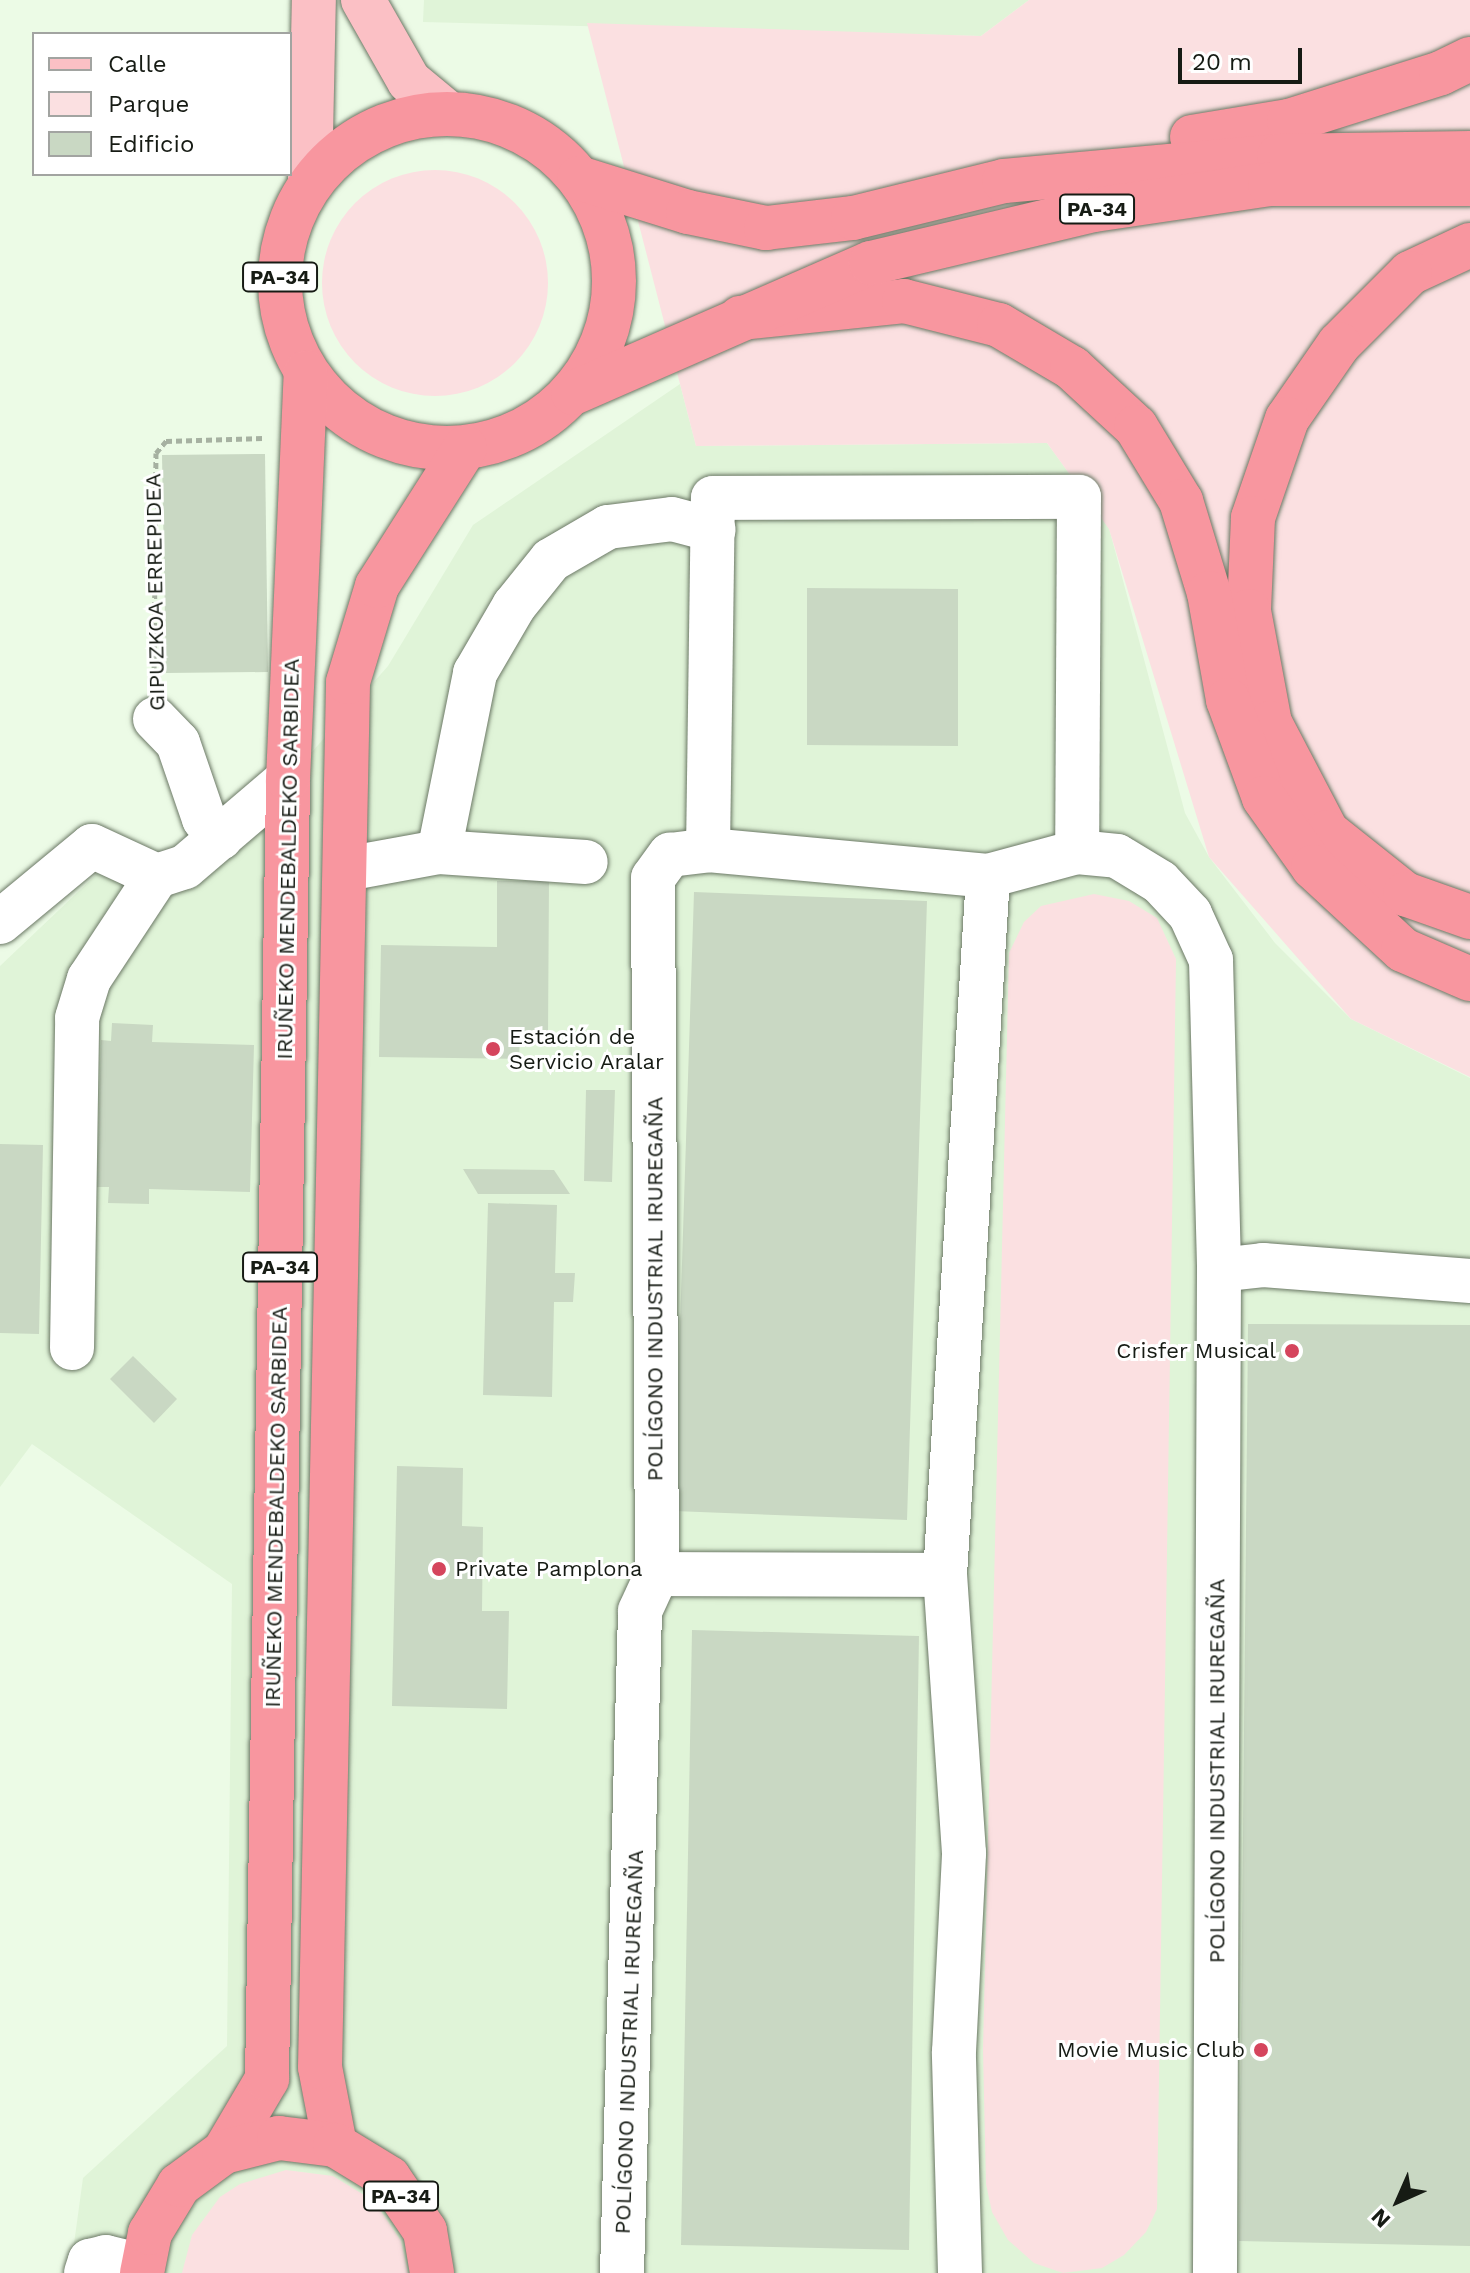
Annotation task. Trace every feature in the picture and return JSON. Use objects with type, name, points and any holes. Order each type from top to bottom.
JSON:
[{"type":"highway","points":[[1004,181],[1179,140],[1289,121],[1441,73],[1470,59]]},
{"type":"highway","name":"PA-34","points":[[573,393],[604,343],[615,286],[607,229],[579,178],[537,140],[486,119],[444,110],[384,126],[343,150],[310,184],[288,228],[280,277],[286,326],[306,372],[337,407],[375,433],[419,446],[465,448],[505,439],[542,420],[573,393],[871,263],[1094,210],[1270,184],[1470,184]]},
{"type":"highway","name":"PA-34","points":[[579,178],[688,212],[766,228],[853,218],[1004,181],[1279,156],[1470,153]]},
{"type":"highway","points":[[1470,245],[1410,273],[1339,344],[1287,419],[1253,518],[1249,611],[1270,723],[1327,832],[1405,894],[1470,917]]},
{"type":"highway","points":[[740,318],[904,301],[999,325],[1072,368],[1136,427],[1181,501],[1209,593],[1228,700],[1264,798],[1313,867],[1403,950],[1470,979]]},
{"type":"highway","name":"IRUÑEKO MENDEBALDEKO SARBIDEA","points":[[224,2152],[267,2079],[288,779],[306,372]]},
{"type":"highway","name":"PA-34","points":[[335,2145],[320,2067],[348,682],[377,586],[465,448]]},
{"type":"highway","name":"PA-34","points":[[142,2269],[150,2233],[179,2185],[224,2152],[279,2138],[335,2145],[389,2178],[425,2231],[432,2273]]},
{"type":"main road","points":[[310,184],[314,0]]},
{"type":"main road","points":[[363,0],[409,81],[444,110]]},
{"type":"street","points":[[708,850],[713,498],[1079,497],[1077,852]]},
{"type":"street","points":[[439,852],[475,673],[514,606],[551,560],[608,527],[672,519],[714,530]]},
{"type":"street","name":"GIPUZKOA ERREPIDEA","points":[[155,719],[178,743],[204,819],[221,838]]},
{"type":"street","points":[[72,1348],[77,1018],[89,979],[157,876],[185,867],[288,779]]},
{"type":"street","points":[[0,922],[92,846],[157,876]]},
{"type":"street","name":"POLÍGONO INDUSTRIAL IRUREGAÑA","points":[[622,2273],[640,1611],[657,1574],[653,878],[670,855],[708,850],[988,876],[1077,852],[1117,856],[1160,882],[1190,914],[1211,960],[1219,1270],[1215,2273]]},
{"type":"street","points":[[346,869],[439,852],[586,862]]},
{"type":"street","points":[[960,2273],[954,2052],[964,1853],[945,1575],[988,876]]},
{"type":"street","points":[[1219,1270],[1263,1265],[1470,1281]]},
{"type":"street","points":[[657,1574],[945,1575]]},
{"type":"street","points":[[86,2273],[90,2261],[106,2257],[142,2269]]},
{"type":"path","name":"GIPUZKOA ERREPIDEA","points":[[155,719],[156,453],[166,441],[275,437]]},
{"type":"shaded area","points":[[424,0],[1029,0],[981,36],[423,22]]},
{"type":"shaded area","points":[[680,384],[696,446],[1047,443],[1109,528],[1185,813],[1209,857],[1275,943],[1351,1019],[1470,1078],[1470,2273],[70,2273],[83,2178],[227,2046],[232,1584],[32,1444],[0,1487],[0,966],[100,871],[167,869],[288,779],[388,666],[473,525]]},
{"type":"green space","points":[[1029,0],[1470,0],[1470,1077],[1351,1019],[1209,857],[1109,529],[1047,443],[696,446],[587,23],[981,36]]},
{"type":"green space","points":[[435,170],[457,172],[478,179],[498,189],[515,203],[529,220],[539,240],[546,261],[546,305],[539,326],[529,346],[515,363],[498,377],[478,387],[457,394],[435,396],[413,394],[392,387],[372,377],[355,363],[341,346],[331,326],[324,305],[322,283],[324,261],[331,240],[341,220],[355,203],[372,189],[392,179],[413,172]]},
{"type":"green space","points":[[1094,894],[1129,901],[1157,918],[1176,959],[1157,2209],[1146,2232],[1124,2255],[1102,2268],[1063,2273],[1034,2263],[1008,2240],[992,2212],[986,2184],[983,2050],[1009,953],[1024,922],[1041,906]]},
{"type":"green space","points":[[286,2170],[333,2176],[374,2201],[401,2241],[408,2273],[182,2273],[192,2235],[220,2197],[240,2184]]},
{"type":"building","points":[[265,454],[268,672],[166,673],[162,455]]},
{"type":"building","points":[[807,588],[958,589],[958,746],[807,745]]},
{"type":"building","points":[[497,881],[549,881],[548,1036],[520,1036],[519,1059],[379,1057],[381,945],[497,947]]},
{"type":"building","points":[[694,892],[927,901],[907,1520],[674,1511]]},
{"type":"building","points":[[112,1023],[153,1025],[152,1042],[254,1045],[250,1192],[149,1189],[149,1204],[108,1203],[109,1187],[97,1187],[101,1040],[111,1041]]},
{"type":"building","points":[[586,1090],[615,1090],[612,1182],[584,1181]]},
{"type":"building","points":[[0,1144],[43,1145],[39,1334],[0,1333]]},
{"type":"building","points":[[463,1169],[554,1170],[570,1194],[478,1194]]},
{"type":"building","points":[[488,1203],[557,1205],[555,1273],[575,1273],[573,1302],[554,1302],[552,1397],[483,1395]]},
{"type":"building","points":[[1248,1324],[1470,1325],[1470,2246],[1239,2241]]},
{"type":"building","points":[[133,1356],[177,1399],[154,1423],[110,1379]]},
{"type":"building","name":"Private Pamplona","points":[[397,1466],[463,1468],[462,1526],[483,1527],[482,1611],[509,1611],[507,1709],[392,1706]]},
{"type":"building","points":[[692,1630],[919,1636],[909,2250],[681,2245]]},
{"type":"place","name":"Estación de Servicio Aralar","points":[[493,1049]]},
{"type":"place","name":"Crisfer Musical","points":[[1292,1351]]},
{"type":"place","name":"Private Pamplona","points":[[439,1569]]},
{"type":"place","name":"Movie Music Club","points":[[1261,2050]]}]
